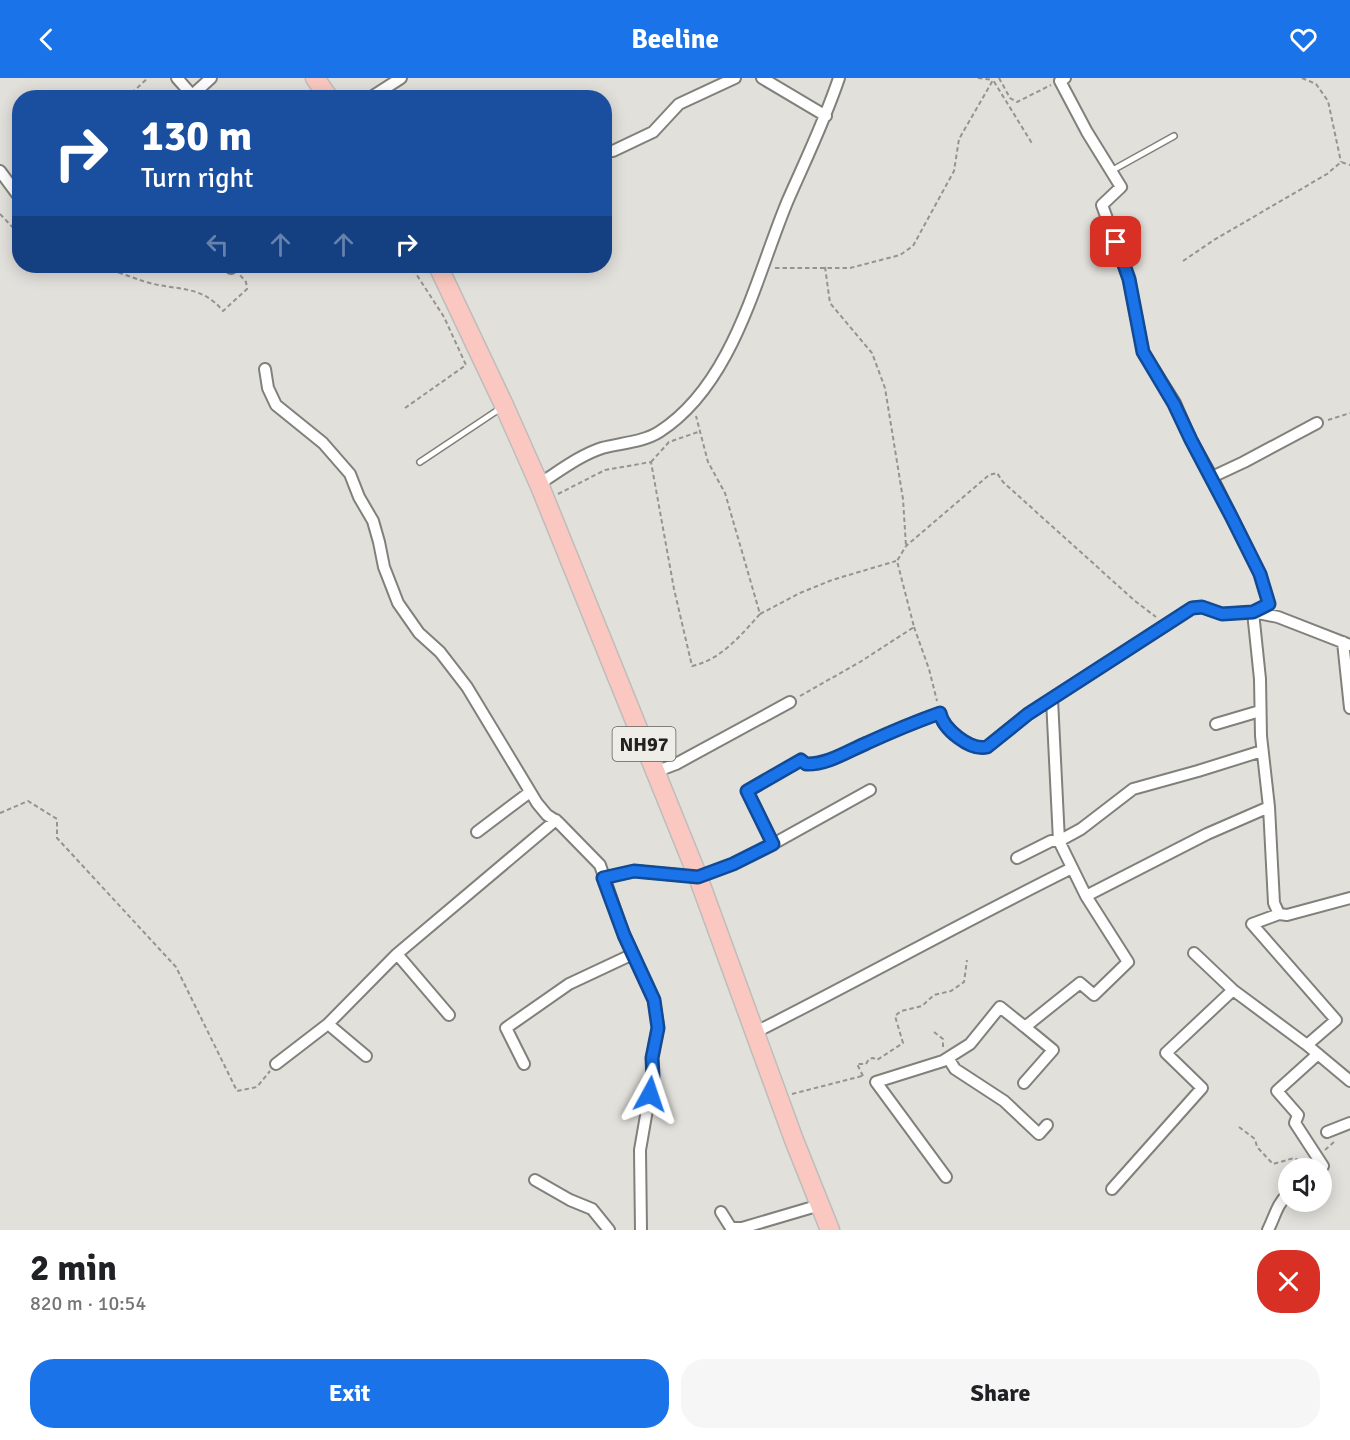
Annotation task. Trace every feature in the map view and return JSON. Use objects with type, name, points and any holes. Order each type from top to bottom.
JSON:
[{"type":"highway","name":"NH97","points":[[441,273],[542,492],[698,877],[778,1098],[830,1230]]},
{"type":"street","points":[[197,90],[211,78]]},
{"type":"street","points":[[382,90],[401,78]]},
{"type":"street","points":[[613,151],[653,132],[679,104],[735,78]]},
{"type":"street","points":[[762,78],[826,116]]},
{"type":"street","points":[[542,492],[601,448],[627,443],[658,432],[693,402],[711,380],[750,305],[785,208],[826,116],[839,78]]},
{"type":"street","points":[[1063,79],[1087,132],[1121,187],[1102,205],[1129,279],[1143,352],[1174,404],[1212,477],[1263,584],[1269,604],[1253,612]]},
{"type":"street","points":[[0,171],[12,187]]},
{"type":"street","points":[[265,369],[268,388],[276,405],[323,443],[350,474],[359,497],[373,521],[386,573],[398,603],[419,633],[440,652],[467,687],[530,792],[547,815],[556,820],[600,865],[624,935],[654,1000],[658,1028],[652,1058],[653,1076],[640,1150],[641,1230]]},
{"type":"street","points":[[1212,477],[1317,423]]},
{"type":"street","points":[[773,844],[747,791],[801,760],[806,764],[814,765],[940,713],[942,722],[968,745],[980,749],[987,747],[1028,714],[1192,608],[1202,607],[1222,614],[1253,612],[1278,616],[1346,643],[1350,708]]},
{"type":"street","points":[[1253,612],[1260,679],[1260,711],[1269,807],[1274,903],[1279,914]]},
{"type":"street","points":[[1025,1026],[1080,983],[1094,995],[1128,962],[1086,896],[1059,841],[1052,699]]},
{"type":"street","points":[[655,772],[676,764],[790,702]]},
{"type":"street","points":[[1216,724],[1260,711]]},
{"type":"street","points":[[1017,858],[1051,841],[1059,841],[1081,829],[1132,789],[1263,751]]},
{"type":"street","points":[[603,878],[634,871],[698,877],[733,864],[773,844],[870,790]]},
{"type":"street","points":[[477,832],[530,792]]},
{"type":"street","points":[[1086,896],[1207,834],[1269,807]]},
{"type":"street","points":[[276,1064],[328,1024],[397,954],[556,820]]},
{"type":"street","points":[[754,1033],[908,954],[957,925],[1072,868]]},
{"type":"street","points":[[1307,1045],[1336,1020],[1252,924],[1279,914],[1287,915],[1350,898]]},
{"type":"street","points":[[1194,953],[1233,990],[1307,1045],[1350,1081]]},
{"type":"street","points":[[397,954],[449,1015]]},
{"type":"street","points":[[524,1064],[506,1028],[568,984],[633,954]]},
{"type":"street","points":[[1112,1189],[1202,1088],[1166,1053],[1233,990]]},
{"type":"street","points":[[946,1177],[876,1082],[948,1058],[970,1044],[1000,1007],[1053,1050],[1024,1083]]},
{"type":"street","points":[[328,1024],[366,1056]]},
{"type":"street","points":[[1317,1156],[1295,1123],[1298,1115],[1278,1091],[1318,1054]]},
{"type":"street","points":[[948,1058],[956,1069],[1004,1101],[1039,1134],[1047,1125]]},
{"type":"street","points":[[1332,1136],[1350,1123]]},
{"type":"street","points":[[535,1180],[570,1200],[592,1209],[609,1230]]},
{"type":"street","points":[[721,1212],[731,1228],[742,1228],[820,1205]]},
{"type":"street","points":[[1268,1230],[1278,1208]]},
{"type":"lane","points":[[1111,171],[1174,136]]},
{"type":"lane","points":[[420,462],[504,406]]},
{"type":"path","points":[[135,90],[148,78]]},
{"type":"path","points":[[978,78],[993,80]]},
{"type":"path","points":[[999,78],[1010,98],[1017,102],[1063,79]]},
{"type":"path","points":[[1302,78],[1316,84],[1328,101],[1341,162]]},
{"type":"path","points":[[993,80],[1033,145]]},
{"type":"path","points":[[764,268],[850,268],[900,255],[913,246],[954,171],[959,139],[993,80]]},
{"type":"path","points":[[1341,162],[1350,165]]},
{"type":"path","points":[[1183,261],[1214,240],[1327,174],[1341,162]]},
{"type":"path","points":[[0,214],[12,227]]},
{"type":"path","points":[[825,267],[830,303],[872,352],[885,388],[903,499],[906,546]]},
{"type":"path","points":[[118,273],[148,283],[194,290],[210,298],[223,311],[247,289],[246,282],[239,273]]},
{"type":"path","points":[[405,408],[466,365],[444,317],[416,273]]},
{"type":"path","points":[[693,402],[708,462],[725,493],[760,614]]},
{"type":"path","points":[[1317,423],[1350,413]]},
{"type":"path","points":[[542,492],[605,470],[651,462],[669,442],[699,432]]},
{"type":"path","points":[[651,462],[674,589],[692,666],[706,663],[737,640],[760,614],[800,593],[832,580],[897,561],[906,546],[989,476],[997,473],[1003,482],[1135,602],[1166,625]]},
{"type":"path","points":[[897,561],[940,713]]},
{"type":"path","points":[[790,702],[860,662],[914,627]]},
{"type":"path","points":[[0,813],[28,801],[57,819],[57,838],[176,967],[237,1091],[257,1087],[276,1064]]},
{"type":"path","points":[[863,1076],[857,1064],[866,1064],[869,1059],[873,1058],[877,1060],[903,1043],[895,1016],[901,1011],[922,1006],[934,995],[951,991],[964,982],[967,960]]},
{"type":"path","points":[[934,1032],[943,1039],[944,1051],[948,1058]]},
{"type":"path","points":[[778,1098],[863,1076],[872,1076],[876,1082]]},
{"type":"path","points":[[1239,1127],[1255,1139],[1257,1147],[1273,1164],[1294,1158],[1310,1162],[1332,1136]]},
{"type":"route","points":[[650,1094],[653,1076],[652,1058],[658,1028],[654,1000],[624,935],[603,878],[634,871],[698,877],[733,864],[773,844],[747,791],[801,760],[806,764],[814,765],[940,713],[942,722],[968,745],[980,749],[987,747],[1028,714],[1192,608],[1202,607],[1222,614],[1253,612],[1269,604],[1260,574],[1212,477],[1160,378],[1143,352],[1129,279],[1116,242]]}]
